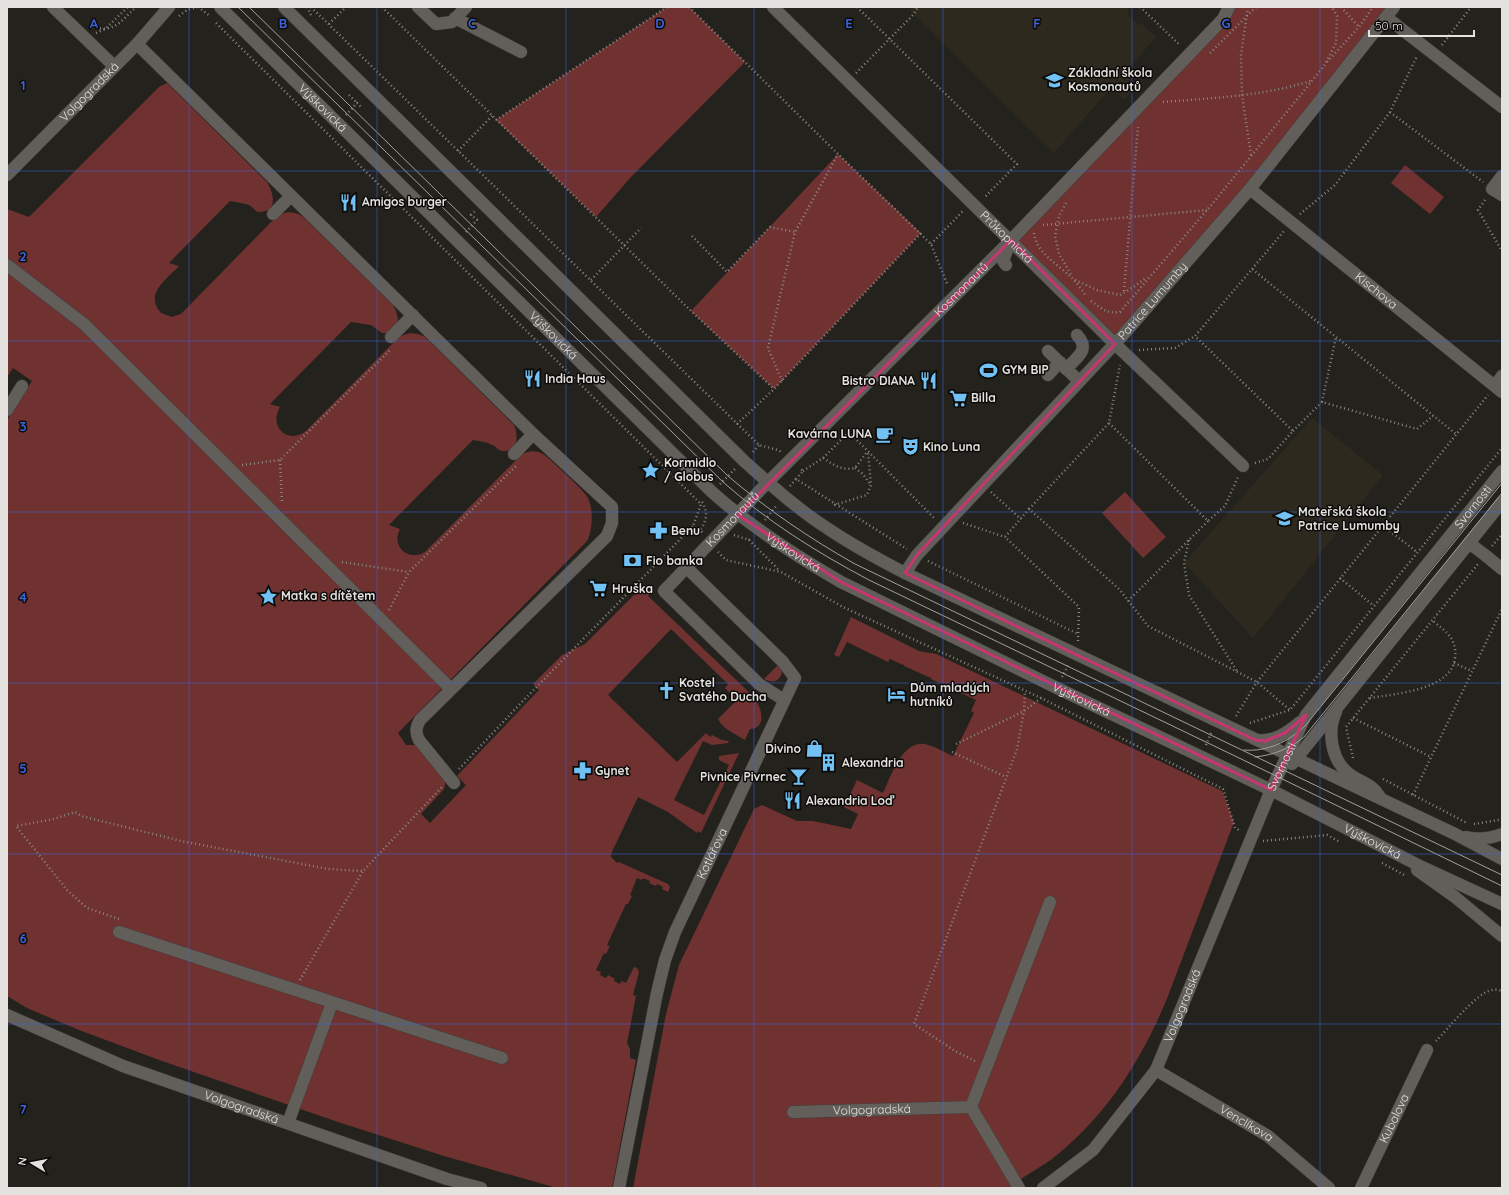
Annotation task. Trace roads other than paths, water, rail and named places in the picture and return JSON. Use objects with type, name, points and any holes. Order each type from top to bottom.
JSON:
[{"type":"street","points":[[52,7],[114,66]]},
{"type":"street","points":[[284,7],[744,461],[797,506],[827,528],[865,552],[905,573],[1455,834],[1502,859]]},
{"type":"street","points":[[418,7],[436,24],[452,22],[466,7]]},
{"type":"street","name":"Průkopnická","points":[[773,7],[1118,347],[1242,466]]},
{"type":"street","name":"Kosmonautů","points":[[784,700],[759,684],[664,591],[768,482],[1011,240],[1223,19],[1229,7]]},
{"type":"street","name":"Patrice Lumumby","points":[[905,573],[917,555],[1079,381],[1118,347],[1250,189],[1394,7]]},
{"type":"street","name":"Výškovická","points":[[221,8],[712,492],[738,515],[807,562],[841,582],[1057,688],[1271,790],[1381,846],[1502,904]]},
{"type":"street","name":"Volgogradská","points":[[7,175],[136,44],[174,10]]},
{"type":"street","points":[[1386,17],[1502,106]]},
{"type":"street","points":[[455,18],[521,52]]},
{"type":"street","points":[[136,44],[534,434],[612,507],[612,523],[607,536],[420,720],[416,728],[418,740],[452,781]]},
{"type":"street","points":[[1497,192],[1502,176]]},
{"type":"street","name":"Kischova","points":[[1250,189],[1285,224],[1496,389]]},
{"type":"street","points":[[273,214],[291,196]]},
{"type":"street","points":[[1006,265],[1003,261],[1011,240]]},
{"type":"street","points":[[7,265],[84,324],[451,689]]},
{"type":"street","points":[[391,343],[412,315]]},
{"type":"street","points":[[1048,375],[1082,352],[1084,348],[1082,340],[1077,335]]},
{"type":"street","points":[[1048,351],[1079,381]]},
{"type":"street","points":[[7,410],[22,386]]},
{"type":"street","points":[[517,458],[534,434]]},
{"type":"street","name":"Svornosti","points":[[1292,756],[1306,715],[1502,471]]},
{"type":"street","name":"Svornosti","points":[[1271,790],[1292,756],[1340,704],[1502,502]]},
{"type":"street","points":[[1469,543],[1502,569]]},
{"type":"street","name":"Kotlářova","points":[[619,1188],[657,993],[672,939],[795,678],[783,662],[687,568]]},
{"type":"street","points":[[1340,704],[1335,714],[1332,730],[1333,748],[1336,758],[1348,773],[1374,788],[1382,800]]},
{"type":"street","points":[[1255,740],[1265,741],[1285,733],[1301,721],[1306,715]]},
{"type":"street","name":"Volgogradská","points":[[1042,1188],[1093,1150],[1156,1070],[1271,790]]},
{"type":"street","points":[[1455,834],[1482,839],[1502,834]]},
{"type":"street","points":[[1381,846],[1455,897],[1502,936]]},
{"type":"street","points":[[1019,1188],[971,1107],[1050,902]]},
{"type":"street","points":[[119,932],[502,1058]]},
{"type":"street","points":[[288,1124],[332,1003]]},
{"type":"street","name":"Volgogradská","points":[[7,1015],[123,1066],[440,1176],[481,1188]]},
{"type":"street","name":"Kubalova","points":[[1361,1188],[1427,1050]]},
{"type":"street","name":"Venclíkova","points":[[1156,1070],[1268,1136],[1329,1188]]},
{"type":"street","name":"Volgogradská","points":[[793,1112],[971,1107]]},
{"type":"tram line","points":[[238,7],[723,482],[775,523],[811,547],[869,580],[1502,886]]},
{"type":"tram line","points":[[249,7],[728,476],[789,523],[855,564],[1502,875]]},
{"type":"tram line","points":[[1244,750],[1269,748],[1277,745],[1292,737],[1305,726],[1502,483]]},
{"type":"tram line","points":[[1255,757],[1281,751],[1304,737],[1502,493]]},
{"type":"place","name":"Základní škola Kosmonautů","points":[[1055,80]]},
{"type":"place","name":"Amigos burger","points":[[349,202]]},
{"type":"place","name":"GYM BIP","points":[[989,370]]},
{"type":"place","name":"India Haus","points":[[532,379]]},
{"type":"place","name":"Bistro DIANA","points":[[928,381]]},
{"type":"place","name":"Billa","points":[[958,398]]},
{"type":"place","name":"Kavárna LUNA","points":[[885,434]]},
{"type":"place","name":"Kino Luna","points":[[910,447]]},
{"type":"place","name":"Kormidlo / Globus","points":[[651,470]]},
{"type":"place","name":"Mateřská škola Patrice Lumumby","points":[[1285,519]]},
{"type":"place","name":"Benu","points":[[658,531]]},
{"type":"place","name":"Fio banka","points":[[633,561]]},
{"type":"place","name":"Hruška","points":[[599,589]]},
{"type":"place","name":"Matka s dítětem","points":[[268,596]]},
{"type":"place","name":"Kostel Svatého Ducha","points":[[666,690]]},
{"type":"place","name":"Dům mladých hutníků","points":[[897,695]]},
{"type":"place","name":"Divino","points":[[814,749]]},
{"type":"place","name":"Alexandria","points":[[829,763]]},
{"type":"place","name":"Gynet","points":[[582,771]]},
{"type":"place","name":"Pivnice Pivrnec","points":[[799,777]]},
{"type":"place","name":"Alexandria Loď","points":[[793,801]]}]
